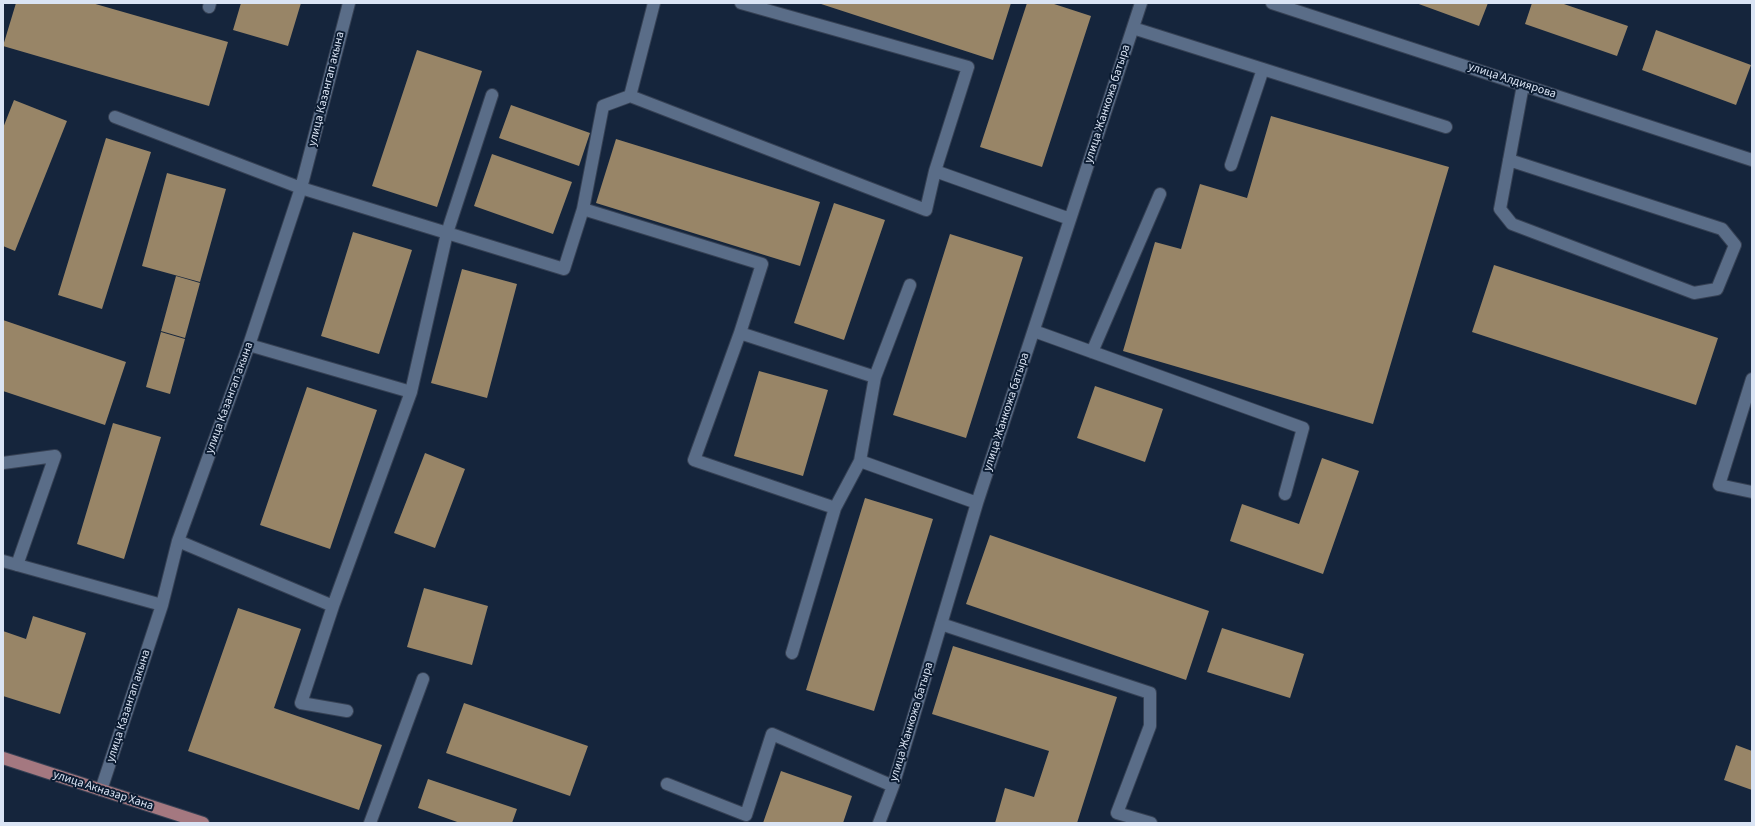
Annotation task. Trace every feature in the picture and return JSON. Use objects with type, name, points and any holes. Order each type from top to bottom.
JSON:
[{"type":"main road","name":"улица Акназар Хана","points":[[3,758],[203,823]]},
{"type":"street","name":"улица Казангап акына","points":[[101,790],[162,605],[178,541],[249,345],[301,188],[349,3]]},
{"type":"street","points":[[630,96],[654,3]]},
{"type":"street","points":[[115,117],[301,188],[564,269],[583,209],[603,106],[630,96],[926,210],[935,171],[968,67],[741,3]]},
{"type":"street","name":"улица Жанкожа батыра","points":[[880,823],[893,786],[977,502],[1141,3]]},
{"type":"street","name":"улица Алдиярова","points":[[1272,3],[1306,8],[1523,85],[1752,160]]},
{"type":"street","points":[[1133,28],[1446,127]]},
{"type":"street","points":[[1231,165],[1263,69]]},
{"type":"street","points":[[1509,160],[1722,229],[1735,245],[1718,289],[1694,293],[1512,224],[1500,209],[1509,160],[1523,85]]},
{"type":"street","points":[[347,711],[301,703],[333,606],[411,392],[447,234],[492,95]]},
{"type":"street","points":[[935,171],[1070,219]]},
{"type":"street","points":[[1092,352],[1160,194]]},
{"type":"street","points":[[583,209],[762,264],[740,333],[694,460],[835,508]]},
{"type":"street","points":[[792,653],[835,508],[860,461],[875,377],[910,285]]},
{"type":"street","points":[[1034,331],[1303,428],[1285,494]]},
{"type":"street","points":[[740,333],[875,377]]},
{"type":"street","points":[[249,345],[411,392]]},
{"type":"street","points":[[1752,379],[1719,485],[1752,492]]},
{"type":"street","points":[[3,463],[55,456],[17,565]]},
{"type":"street","points":[[860,461],[977,502]]},
{"type":"street","points":[[178,541],[333,606]]},
{"type":"street","points":[[3,561],[162,605]]},
{"type":"street","points":[[941,624],[1150,693],[1150,726],[1118,813],[1152,823]]},
{"type":"street","points":[[370,823],[423,679]]},
{"type":"street","points":[[667,784],[746,815],[772,734],[893,786]]},
{"type":"building","points":[[16,3],[92,3],[228,42],[209,106],[3,46]]},
{"type":"building","points":[[241,3],[301,3],[288,46],[233,30]]},
{"type":"building","points":[[818,3],[1011,3],[993,60]]},
{"type":"building","points":[[1027,3],[1051,3],[1091,16],[1042,167],[980,147]]},
{"type":"building","points":[[1416,3],[1488,3],[1479,26]]},
{"type":"building","points":[[1532,3],[1561,3],[1628,26],[1617,56],[1525,24]]},
{"type":"building","points":[[1656,30],[1751,65],[1736,105],[1642,70]]},
{"type":"building","points":[[417,50],[482,71],[437,207],[372,186]]},
{"type":"building","points":[[14,100],[67,121],[15,251],[3,246],[3,128]]},
{"type":"building","points":[[511,105],[590,133],[579,166],[499,138]]},
{"type":"building","points":[[1271,116],[1449,167],[1373,424],[1123,351],[1155,242],[1181,249],[1200,184],[1247,198]]},
{"type":"building","points":[[106,138],[151,152],[102,309],[58,295]]},
{"type":"building","points":[[616,139],[820,202],[800,266],[596,203]]},
{"type":"building","points":[[492,154],[572,182],[553,234],[474,206]]},
{"type":"building","points":[[167,173],[226,189],[200,282],[142,266]]},
{"type":"building","points":[[834,203],[885,220],[844,340],[794,323]]},
{"type":"building","points":[[353,232],[412,250],[379,354],[321,336]]},
{"type":"building","points":[[950,234],[1023,257],[966,438],[893,415]]},
{"type":"building","points":[[1494,265],[1718,338],[1696,405],[1472,332]]},
{"type":"building","points":[[462,269],[517,284],[487,398],[431,383]]},
{"type":"building","points":[[176,276],[200,283],[185,338],[161,331]]},
{"type":"building","points":[[3,320],[126,362],[105,425],[3,391]]},
{"type":"building","points":[[161,332],[185,339],[170,394],[146,387]]},
{"type":"building","points":[[759,371],[828,390],[803,476],[734,456]]},
{"type":"building","points":[[1095,386],[1163,409],[1145,462],[1077,438]]},
{"type":"building","points":[[307,387],[377,410],[330,549],[260,525]]},
{"type":"building","points":[[113,423],[161,437],[124,559],[77,544]]},
{"type":"building","points":[[425,453],[465,469],[435,548],[394,533]]},
{"type":"building","points":[[1322,458],[1359,471],[1323,574],[1230,541],[1242,504],[1299,524]]},
{"type":"building","points":[[865,498],[933,519],[874,711],[806,690]]},
{"type":"building","points":[[990,535],[1209,611],[1186,680],[966,604]]},
{"type":"building","points":[[424,588],[488,606],[472,665],[407,647]]},
{"type":"building","points":[[238,608],[301,629],[274,708],[382,745],[359,810],[188,751]]},
{"type":"building","points":[[33,616],[86,633],[60,714],[3,696],[3,631],[26,639]]},
{"type":"building","points":[[1222,628],[1304,654],[1290,698],[1207,672]]},
{"type":"building","points":[[953,646],[1117,697],[1077,823],[995,823],[1005,788],[1034,797],[1049,751],[932,714]]},
{"type":"building","points":[[464,703],[588,746],[570,796],[446,753]]},
{"type":"building","points":[[1736,745],[1752,751],[1752,790],[1724,780]]},
{"type":"building","points":[[781,771],[852,796],[843,823],[763,823]]},
{"type":"building","points":[[428,779],[517,809],[512,823],[460,823],[418,808]]}]
